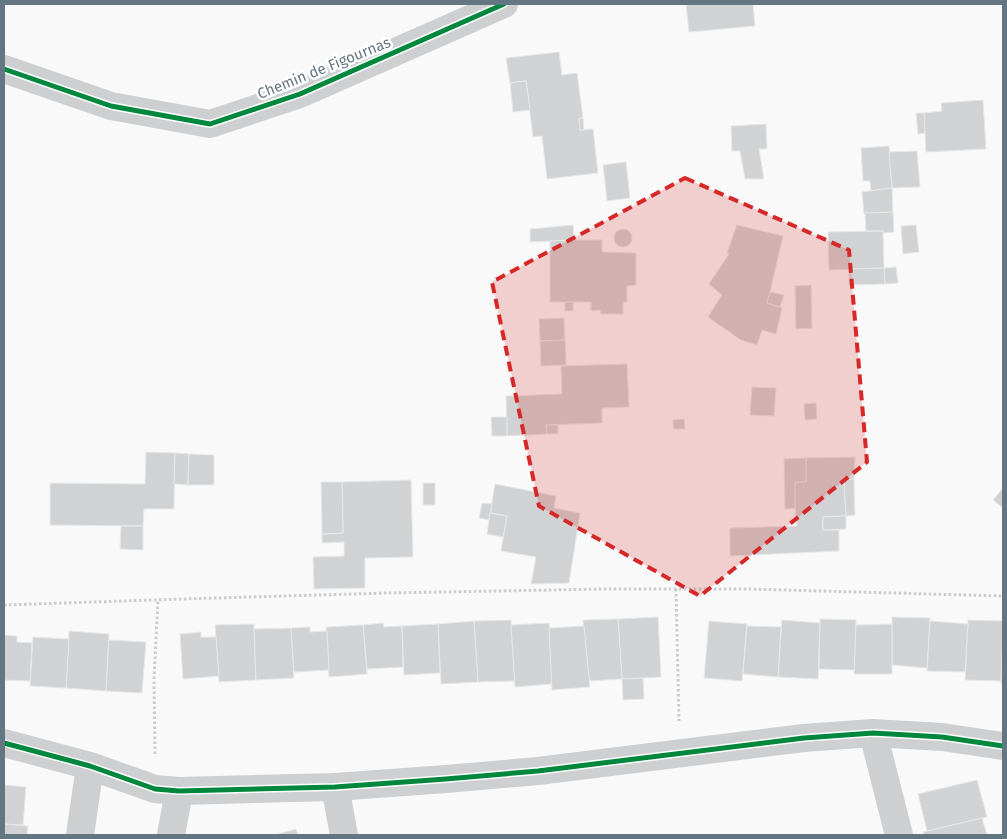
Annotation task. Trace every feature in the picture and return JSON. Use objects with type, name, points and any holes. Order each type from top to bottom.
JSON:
[{"type":"street","name":"Chemin de Figournas","points":[[4,69],[111,106],[210,124],[300,94],[504,4]]},
{"type":"street","points":[[873,734],[899,835]]},
{"type":"street","points":[[4,743],[90,766],[167,790],[334,787],[483,776],[804,738],[873,734],[942,736],[1003,746]]},
{"type":"street","points":[[80,835],[90,766]]},
{"type":"street","points":[[334,787],[344,835]]},
{"type":"street","points":[[167,790],[171,835]]},
{"type":"path","points":[[676,589],[681,754]]},
{"type":"path","points":[[4,606],[388,593],[676,589],[747,589],[1003,596]]},
{"type":"path","points":[[158,600],[154,679],[167,790]]},
{"type":"highlighted area","points":[[685,178],[849,250],[867,462],[700,596],[539,506],[492,282]]},
{"type":"building","points":[[686,4],[753,4],[755,26],[689,32]]},
{"type":"building","points":[[559,52],[562,75],[577,73],[583,118],[579,119],[580,130],[593,129],[598,173],[547,179],[542,136],[533,137],[526,81],[510,83],[506,58]]},
{"type":"building","points":[[526,81],[530,110],[513,112],[510,83]]},
{"type":"building","points":[[983,100],[986,149],[926,152],[924,113],[942,111],[941,103]]},
{"type":"building","points":[[916,113],[924,113],[925,133],[918,134]]},
{"type":"building","points":[[583,118],[584,130],[580,130],[579,119]]},
{"type":"building","points":[[766,124],[767,149],[759,149],[764,179],[745,179],[740,151],[732,151],[731,126]]},
{"type":"building","points":[[889,146],[892,188],[871,191],[870,181],[863,181],[861,148]]},
{"type":"building","points":[[917,151],[920,187],[892,188],[889,152]]},
{"type":"building","points":[[626,162],[630,198],[607,201],[603,165]]},
{"type":"building","points":[[892,188],[893,212],[864,214],[862,192]]},
{"type":"building","points":[[893,212],[894,232],[866,231],[865,213]]},
{"type":"building","points":[[573,225],[574,240],[530,242],[530,229]]},
{"type":"building","points":[[737,225],[783,236],[767,303],[782,308],[776,334],[762,330],[757,345],[741,340],[708,317],[722,295],[709,284],[729,254],[727,253]]},
{"type":"building","points":[[916,225],[919,252],[903,254],[901,226]]},
{"type":"building","points":[[623,229],[629,232],[632,238],[629,244],[623,247],[617,244],[614,238],[617,232]]},
{"type":"building","points":[[883,231],[884,268],[829,270],[828,232]]},
{"type":"building","points":[[602,240],[602,252],[636,253],[636,285],[627,286],[627,302],[623,302],[623,314],[601,314],[600,310],[591,311],[591,302],[550,302],[550,241]]},
{"type":"building","points":[[896,267],[898,283],[885,284],[884,268]]},
{"type":"building","points":[[884,268],[885,284],[849,285],[849,269]]},
{"type":"building","points":[[811,285],[812,328],[796,329],[795,286]]},
{"type":"building","points":[[770,292],[784,295],[780,307],[767,303]]},
{"type":"building","points":[[565,302],[573,302],[573,311],[565,311]]},
{"type":"building","points":[[564,318],[565,340],[540,341],[539,319]]},
{"type":"building","points":[[565,340],[566,365],[541,366],[540,341]]},
{"type":"building","points":[[627,364],[629,407],[602,408],[602,423],[546,425],[547,434],[507,436],[506,396],[562,394],[561,366]]},
{"type":"building","points":[[752,387],[776,388],[774,416],[750,415]]},
{"type":"building","points":[[816,403],[817,419],[805,420],[804,404]]},
{"type":"building","points":[[491,417],[507,417],[507,436],[492,436]]},
{"type":"building","points":[[684,419],[685,429],[674,429],[673,420]]},
{"type":"building","points":[[546,425],[558,425],[558,434],[547,434]]},
{"type":"building","points":[[146,452],[175,453],[174,509],[144,509],[143,526],[50,525],[50,483],[145,484]]},
{"type":"building","points":[[175,453],[189,454],[188,485],[174,484]]},
{"type":"building","points":[[189,454],[214,455],[214,485],[188,485]]},
{"type":"building","points":[[855,457],[854,479],[844,480],[846,516],[823,517],[823,530],[839,530],[839,551],[730,556],[730,528],[797,526],[795,482],[806,482],[806,458]]},
{"type":"building","points":[[806,458],[806,482],[795,482],[795,508],[785,509],[784,459]]},
{"type":"building","points":[[854,479],[855,515],[846,516],[844,480]]},
{"type":"building","points":[[411,480],[413,557],[365,558],[365,588],[314,589],[313,557],[344,556],[344,542],[322,543],[322,534],[343,533],[342,482]]},
{"type":"building","points":[[321,482],[342,482],[343,533],[322,534]]},
{"type":"building","points":[[423,483],[435,483],[435,505],[423,505]]},
{"type":"building","points":[[495,484],[556,496],[554,508],[580,513],[569,583],[531,584],[536,557],[501,551],[507,516],[490,513]]},
{"type":"building","points":[[1003,488],[1003,508],[993,500]]},
{"type":"building","points":[[482,503],[492,504],[489,520],[479,518]]},
{"type":"building","points":[[490,513],[507,516],[503,537],[487,534]]},
{"type":"building","points":[[846,516],[846,529],[823,530],[823,517]]},
{"type":"building","points":[[121,526],[143,526],[143,550],[120,549]]},
{"type":"building","points":[[658,617],[661,677],[622,679],[618,619]]},
{"type":"building","points":[[892,617],[930,618],[927,668],[892,665]]},
{"type":"building","points":[[618,619],[622,679],[589,681],[583,620]]},
{"type":"building","points":[[820,619],[856,620],[855,670],[819,669]]},
{"type":"building","points":[[511,620],[515,681],[478,682],[474,621]]},
{"type":"building","points":[[782,620],[820,623],[818,679],[778,677]]},
{"type":"building","points":[[968,620],[1003,621],[1001,681],[965,680]]},
{"type":"building","points":[[474,621],[478,682],[441,684],[438,624]]},
{"type":"building","points":[[709,621],[747,624],[742,681],[704,678]]},
{"type":"building","points":[[930,621],[968,624],[965,672],[927,671]]},
{"type":"building","points":[[383,623],[384,627],[402,626],[403,667],[367,669],[363,625]]},
{"type":"building","points":[[549,623],[552,684],[515,687],[511,625]]},
{"type":"building","points":[[254,624],[256,680],[219,682],[215,625]]},
{"type":"building","points":[[438,624],[440,673],[404,675],[402,626]]},
{"type":"building","points":[[892,624],[892,674],[854,674],[856,625]]},
{"type":"building","points":[[363,625],[367,674],[329,677],[326,627]]},
{"type":"building","points":[[584,626],[590,687],[552,690],[549,628]]},
{"type":"building","points":[[747,626],[781,627],[778,677],[743,674]]},
{"type":"building","points":[[310,627],[310,632],[327,631],[329,670],[294,672],[291,628]]},
{"type":"building","points":[[291,628],[294,678],[256,680],[254,629]]},
{"type":"building","points":[[69,631],[109,634],[106,691],[66,688]]},
{"type":"building","points":[[201,632],[201,637],[216,637],[219,676],[183,679],[180,634]]},
{"type":"building","points":[[4,635],[17,636],[17,642],[32,643],[30,681],[4,680]]},
{"type":"building","points":[[33,637],[69,639],[66,688],[30,686]]},
{"type":"building","points":[[109,640],[146,642],[142,693],[106,691]]},
{"type":"building","points":[[1003,645],[1003,685],[1002,685],[1001,681]]},
{"type":"building","points":[[643,678],[644,699],[623,700],[622,679]]},
{"type":"building","points":[[977,780],[987,817],[927,831],[918,794]]},
{"type":"building","points":[[4,785],[26,787],[23,825],[4,824]]},
{"type":"building","points":[[982,818],[987,835],[924,835],[923,832]]},
{"type":"building","points":[[4,824],[28,826],[27,835],[4,835]]},
{"type":"building","points":[[296,829],[298,835],[275,835]]},
{"type":"cycle path","points":[[4,69],[111,106],[210,124],[300,94],[504,4]]},
{"type":"cycle path","points":[[4,743],[90,766],[155,789],[179,791],[335,787],[446,779],[538,771],[804,738],[873,733],[942,737],[1003,746]]}]
